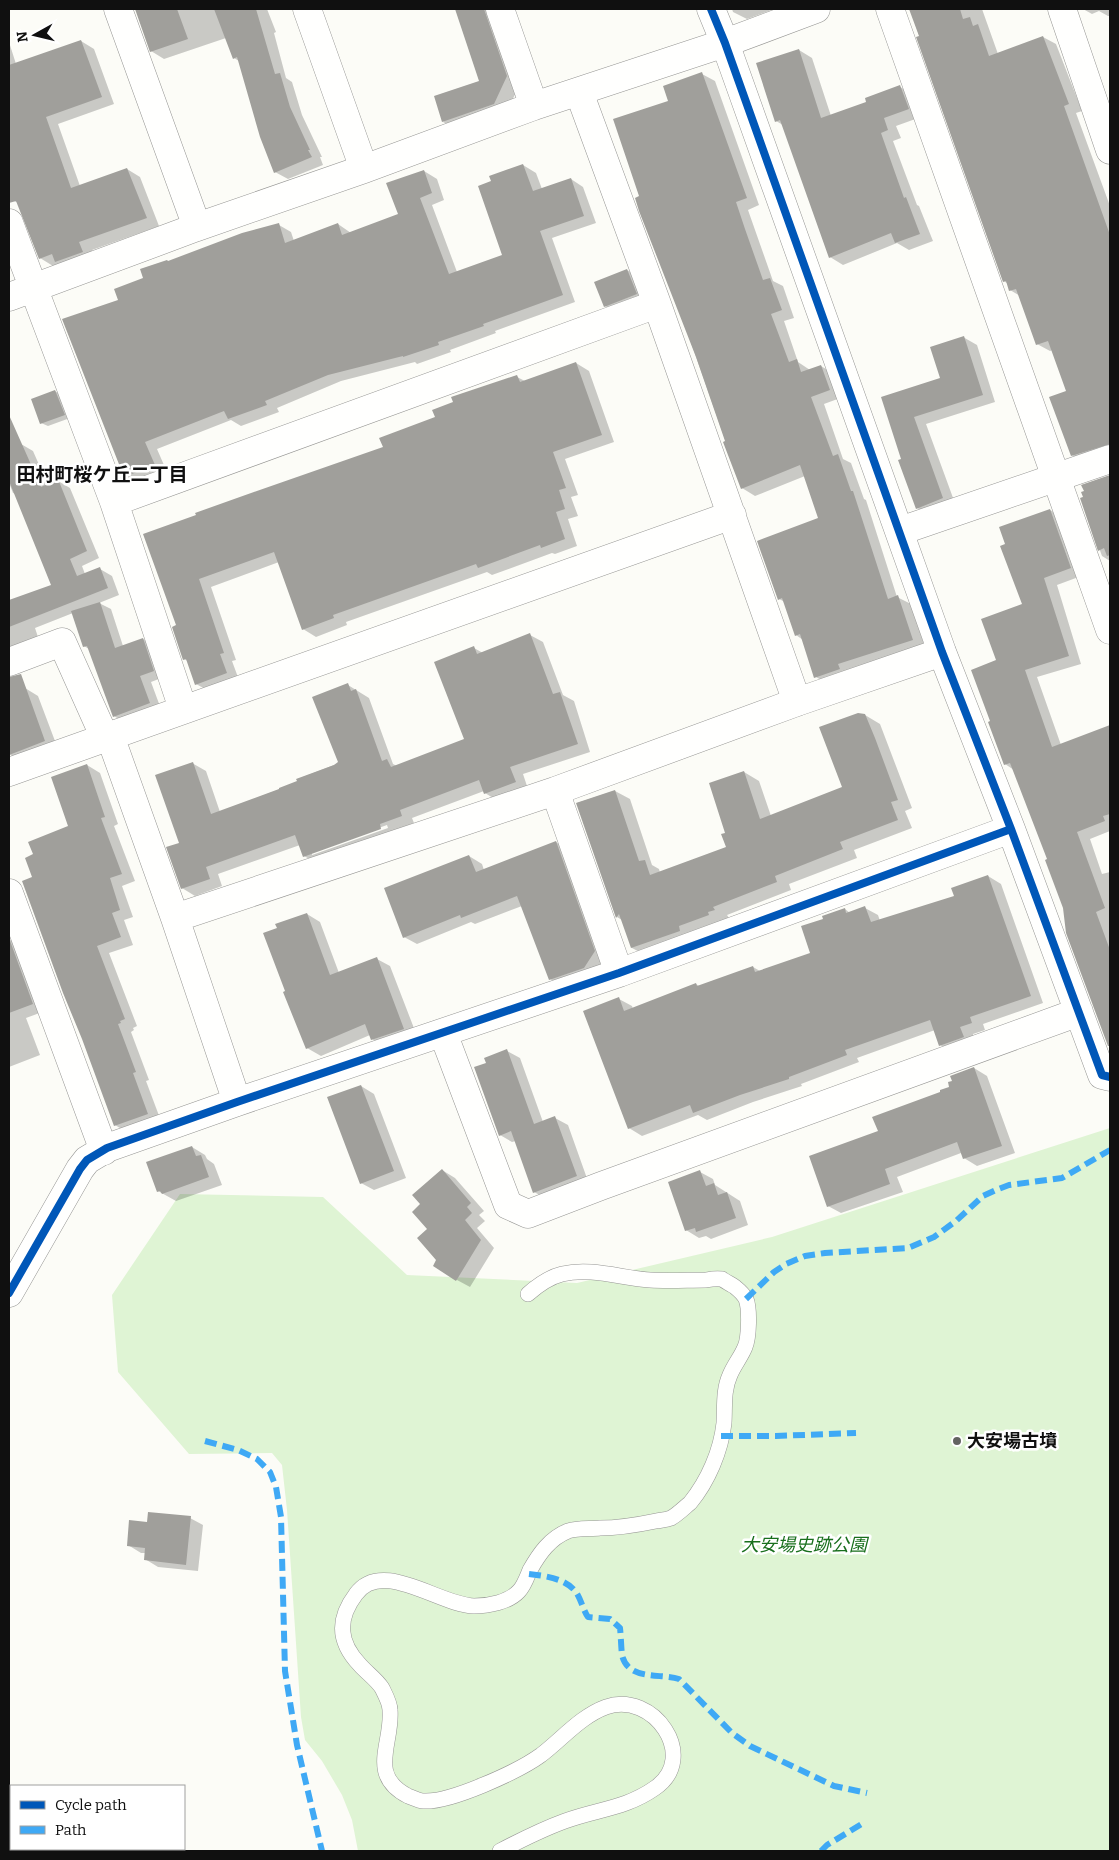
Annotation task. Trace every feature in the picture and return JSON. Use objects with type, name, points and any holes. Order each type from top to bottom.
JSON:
[{"type":"street","points":[[118,9],[197,227]]},
{"type":"street","points":[[307,9],[364,169]]},
{"type":"street","points":[[500,9],[534,106]]},
{"type":"street","points":[[711,9],[725,43],[942,652],[1011,829],[1102,1075],[1110,1077]]},
{"type":"street","points":[[21,293],[197,227],[364,169],[534,106],[725,43],[816,9]]},
{"type":"street","points":[[890,9],[1110,630]]},
{"type":"street","points":[[1062,9],[1110,150]]},
{"type":"street","points":[[579,92],[657,304],[797,702]]},
{"type":"street","points":[[9,223],[21,293],[114,502],[184,709]]},
{"type":"street","points":[[114,502],[657,304]]},
{"type":"street","points":[[900,532],[1110,459]]},
{"type":"street","points":[[9,772],[732,515]]},
{"type":"street","points":[[9,662],[62,642],[107,737],[175,918],[237,1102]]},
{"type":"street","points":[[175,918],[555,791],[797,702],[942,652]]},
{"type":"street","points":[[555,791],[619,973]]},
{"type":"street","points":[[9,1293],[80,1169],[87,1160],[104,1151],[237,1102],[619,973],[1011,829]]},
{"type":"street","points":[[9,893],[104,1151]]},
{"type":"street","points":[[443,1033],[508,1205],[528,1214],[610,1182],[1079,1012]]},
{"type":"lane","points":[[500,1851],[538,1832],[568,1820],[611,1809],[652,1791],[665,1781],[671,1768],[672,1748],[670,1734],[646,1710],[626,1704],[610,1705],[581,1722],[538,1757],[517,1769],[466,1791],[439,1799],[421,1801],[404,1794],[390,1782],[384,1769],[384,1749],[389,1727],[390,1707],[381,1686],[355,1661],[343,1640],[341,1624],[348,1605],[359,1588],[376,1580],[388,1579],[402,1582],[454,1603],[473,1606],[503,1601],[518,1593],[540,1552],[569,1531],[616,1528],[671,1518],[688,1505],[714,1463],[723,1427],[725,1388],[745,1348],[748,1335],[746,1299],[735,1286],[722,1279],[646,1280],[623,1275],[573,1272],[558,1275],[528,1294]]},
{"type":"green space","name":"大安場史跡公園","points":[[1110,1128],[1110,1851],[358,1851],[352,1820],[342,1795],[322,1761],[305,1740],[301,1717],[287,1510],[282,1465],[272,1453],[189,1454],[118,1372],[112,1295],[180,1194],[323,1197],[407,1275],[577,1283],[772,1237]]},
{"type":"building","points":[[135,9],[177,9],[188,39],[150,52]]},
{"type":"building","points":[[214,9],[256,9],[275,74],[280,73],[290,107],[312,157],[274,173],[260,137],[237,57],[233,59]]},
{"type":"building","points":[[455,9],[484,9],[507,76],[494,104],[442,122],[434,96],[479,81]]},
{"type":"building","points":[[909,9],[960,9],[963,19],[970,17],[973,26],[978,24],[989,56],[1043,36],[1069,104],[1064,106],[1110,235],[1110,444],[1071,456],[1049,397],[1066,391],[1048,341],[1036,345],[1016,289],[1009,291],[1006,281],[1003,282],[916,37],[919,36]]},
{"type":"building","points":[[81,40],[102,97],[46,117],[71,188],[127,168],[147,218],[79,242],[83,252],[55,262],[52,254],[39,259],[16,201],[9,203],[9,65]]},
{"type":"building","points":[[799,49],[821,118],[866,102],[865,98],[900,85],[909,109],[884,118],[888,130],[881,133],[904,198],[906,197],[920,234],[895,243],[891,233],[829,258],[780,120],[775,122],[756,63]]},
{"type":"building","points":[[702,72],[747,198],[736,202],[745,229],[763,280],[770,278],[782,310],[771,314],[789,362],[797,359],[801,372],[821,365],[830,390],[811,397],[833,456],[838,454],[851,491],[853,491],[888,599],[898,595],[913,640],[838,664],[840,669],[814,678],[800,634],[795,636],[782,598],[778,600],[757,541],[818,518],[800,465],[741,489],[723,442],[725,441],[696,357],[639,211],[635,198],[639,196],[613,119],[668,101],[663,86]]},
{"type":"building","points":[[523,164],[533,191],[571,178],[584,216],[540,231],[563,295],[438,342],[439,345],[403,357],[328,375],[265,401],[267,405],[228,419],[224,411],[145,442],[155,465],[124,477],[62,319],[118,300],[114,289],[143,278],[140,269],[168,261],[242,233],[279,223],[285,243],[338,223],[342,235],[398,214],[386,183],[424,170],[432,193],[420,198],[449,274],[502,255],[478,186],[491,181],[489,176]]},
{"type":"building","points":[[627,269],[637,294],[604,307],[594,282]]},
{"type":"building","points":[[964,336],[983,395],[914,417],[943,498],[916,509],[898,460],[901,459],[881,397],[940,378],[930,347]]},
{"type":"building","points":[[576,362],[602,435],[553,452],[566,488],[559,490],[565,509],[556,512],[565,539],[541,548],[540,545],[478,568],[476,564],[333,615],[334,618],[302,630],[274,552],[199,579],[224,653],[220,654],[227,673],[195,685],[186,659],[183,660],[172,627],[176,625],[143,534],[196,515],[195,513],[383,447],[379,438],[435,417],[432,410],[453,402],[451,397],[517,375],[520,382]]},
{"type":"building","points":[[55,390],[65,415],[40,424],[31,399]]},
{"type":"building","points":[[9,415],[41,487],[58,479],[87,551],[70,559],[77,576],[100,567],[108,588],[9,627],[9,600],[51,585],[9,481]]},
{"type":"building","points":[[1110,475],[1110,555],[1107,556],[1104,548],[1098,551],[1080,498],[1083,497],[1081,492],[1084,491],[1081,485]]},
{"type":"building","points":[[1050,509],[1071,568],[1044,578],[1069,656],[1025,670],[1052,747],[1110,725],[1110,814],[1103,816],[1105,821],[1077,832],[1105,908],[1096,912],[1110,950],[1110,1046],[1108,1046],[1066,933],[1063,908],[1045,860],[1047,859],[1010,763],[1004,765],[971,670],[996,660],[981,619],[1022,604],[1000,546],[1005,544],[999,527]]},
{"type":"building","points":[[100,602],[115,648],[143,638],[154,671],[140,676],[150,703],[113,717],[87,646],[83,647],[71,611]]},
{"type":"building","points":[[530,633],[553,694],[560,692],[578,744],[510,767],[516,782],[484,794],[479,780],[400,810],[402,816],[380,824],[381,829],[303,857],[295,835],[206,867],[210,879],[181,889],[166,847],[179,843],[155,775],[193,762],[211,814],[279,789],[297,781],[296,779],[334,765],[338,762],[312,697],[348,683],[351,691],[356,689],[382,761],[387,759],[391,767],[464,739],[434,662],[474,646],[477,654]]},
{"type":"building","points":[[21,674],[45,741],[9,755],[9,677]]},
{"type":"building","points":[[858,713],[865,714],[875,738],[898,800],[891,802],[898,820],[840,842],[843,849],[775,876],[777,882],[713,907],[715,910],[708,912],[709,915],[679,926],[680,931],[631,948],[619,914],[616,918],[576,803],[615,790],[639,861],[645,860],[650,875],[726,847],[721,834],[725,833],[709,783],[744,771],[760,819],[842,787],[819,727]]},
{"type":"building","points":[[87,764],[105,817],[101,818],[122,874],[110,878],[120,910],[112,913],[121,937],[97,946],[125,1019],[118,1024],[136,1072],[133,1073],[148,1114],[114,1126],[22,881],[32,877],[25,858],[33,854],[28,842],[68,826],[51,777]]},
{"type":"building","points":[[556,841],[595,951],[584,968],[549,980],[517,896],[461,918],[460,915],[403,938],[384,888],[469,855],[476,872]]},
{"type":"building","points":[[988,875],[1031,996],[970,1017],[972,1023],[960,1027],[964,1037],[939,1046],[930,1020],[845,1050],[847,1055],[789,1077],[789,1079],[693,1113],[690,1105],[628,1129],[583,1011],[619,997],[624,1011],[696,983],[697,986],[753,966],[755,972],[810,953],[801,926],[823,919],[822,916],[845,908],[846,913],[865,906],[871,922],[954,896],[951,888]]},
{"type":"building","points":[[307,913],[330,975],[377,957],[404,1029],[371,1040],[365,1024],[306,1049],[283,992],[285,991],[263,933],[277,928],[275,924]]},
{"type":"building","points":[[9,938],[33,1004],[9,1013]]},
{"type":"building","points":[[507,1049],[534,1124],[555,1116],[577,1176],[533,1193],[511,1131],[499,1136],[474,1067],[486,1063],[484,1058]]},
{"type":"building","points":[[974,1067],[1002,1146],[963,1159],[957,1142],[885,1169],[890,1184],[827,1207],[809,1156],[878,1131],[872,1117],[940,1092],[940,1090],[949,1087],[948,1082],[952,1081],[950,1076]]},
{"type":"building","points":[[361,1085],[394,1171],[360,1184],[327,1097]]},
{"type":"building","points":[[192,1146],[196,1156],[201,1155],[209,1177],[162,1194],[160,1191],[157,1192],[146,1162]]},
{"type":"building","points":[[442,1169],[471,1203],[467,1207],[472,1213],[465,1220],[481,1240],[456,1281],[433,1266],[436,1260],[417,1238],[427,1229],[412,1212],[420,1204],[412,1195]]},
{"type":"building","points":[[700,1170],[706,1186],[714,1183],[718,1195],[727,1192],[736,1218],[696,1232],[695,1228],[685,1231],[668,1182]]},
{"type":"building","points":[[148,1512],[191,1516],[186,1565],[144,1560],[145,1548],[127,1546],[129,1520],[147,1522]]},
{"type":"marked path","points":[[746,1299],[774,1272],[786,1264],[805,1256],[908,1248],[934,1237],[956,1221],[983,1196],[1009,1185],[1062,1178],[1110,1150]]},
{"type":"marked path","points":[[721,1436],[856,1433]]},
{"type":"marked path","points":[[205,1441],[238,1450],[257,1459],[270,1472],[276,1487],[281,1517],[285,1671],[297,1745],[322,1851]]},
{"type":"marked path","points":[[529,1574],[561,1581],[576,1592],[588,1617],[610,1619],[620,1628],[622,1655],[625,1663],[631,1669],[646,1675],[679,1679],[732,1733],[750,1746],[834,1786],[867,1793]]},
{"type":"marked path","points":[[821,1851],[827,1845],[865,1822]]},
{"type":"cycle path","points":[[711,9],[725,43],[942,652],[1011,829],[1102,1075],[1110,1077]]},
{"type":"cycle path","points":[[9,1293],[80,1169],[87,1160],[107,1148],[619,973],[1011,829]]},
{"type":"place","name":"大安場古墳","points":[[957,1441]]},
{"type":"district","name":"田村町桜ケ丘二丁目","points":[[102,474]]}]
